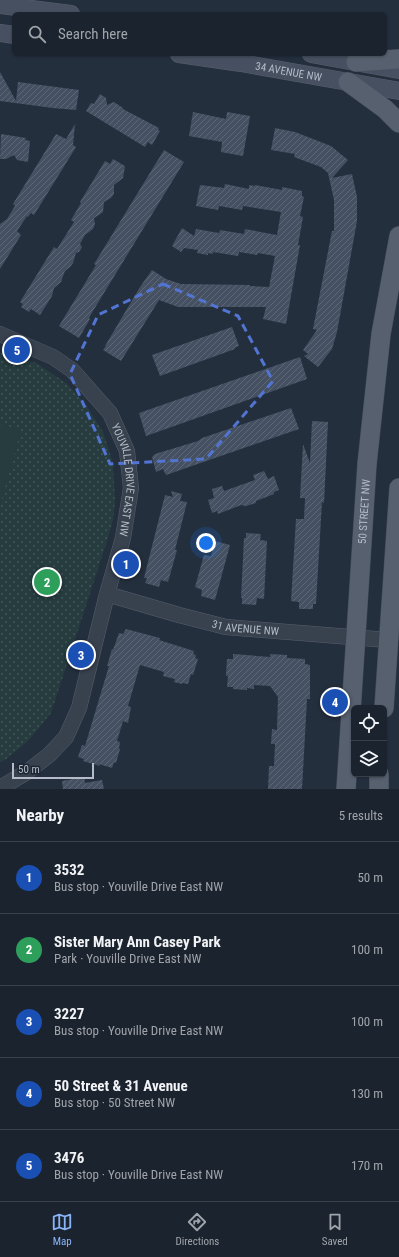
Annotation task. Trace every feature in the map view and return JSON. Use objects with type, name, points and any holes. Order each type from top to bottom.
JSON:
[{"type":"main road","points":[[0,5],[55,12]]},
{"type":"main road","points":[[0,33],[12,35]]},
{"type":"main road","name":"34 AVENUE NW","points":[[193,56],[399,91]]},
{"type":"main road","name":"34 AVENUE NW","points":[[322,56],[399,70]]},
{"type":"main road","points":[[356,62],[399,59]]},
{"type":"main road","points":[[348,82],[384,109],[399,123]]},
{"type":"main road","name":"50 STREET NW","points":[[346,789],[367,464],[380,342],[399,236]]},
{"type":"main road","points":[[384,705],[399,488]]},
{"type":"main road","points":[[378,789],[379,777]]},
{"type":"street","name":"YOUVILLE DRIVE EAST NW","points":[[0,334],[53,356],[72,370],[110,413],[127,451],[132,488],[123,538],[107,594],[79,708],[66,737],[49,755],[28,772],[0,788]]},
{"type":"street","name":"31 AVENUE NW","points":[[107,594],[226,627],[388,640]]},
{"type":"highlighted area","points":[[163,284],[238,316],[273,381],[206,459],[110,464],[70,374],[98,315]]},
{"type":"green space","points":[[0,352],[36,363],[66,383],[86,405],[103,432],[113,463],[115,501],[113,520],[107,541],[51,713],[29,740],[5,760],[0,762]]},
{"type":"green space","points":[[0,425],[21,430],[0,506]]},
{"type":"building","points":[[0,72],[16,101],[18,82],[79,90],[76,110],[0,101]]},
{"type":"building","points":[[100,94],[106,98],[107,105],[114,102],[123,109],[159,128],[158,130],[160,131],[152,145],[148,142],[145,147],[86,111],[91,103],[94,104]]},
{"type":"building","points":[[193,112],[226,119],[227,112],[250,116],[243,156],[221,152],[222,142],[189,136]]},
{"type":"building","points":[[75,124],[73,145],[76,147],[34,215],[31,213],[28,217],[27,216],[17,231],[21,235],[0,269],[0,224],[7,219],[15,206],[13,204],[56,134],[66,139]]},
{"type":"building","points":[[275,128],[295,132],[331,146],[348,160],[332,178],[352,174],[357,197],[357,221],[337,332],[332,349],[318,367],[304,356],[308,354],[303,350],[317,330],[313,329],[332,231],[334,231],[334,200],[328,173],[321,167],[294,157],[295,154],[271,150]]},
{"type":"building","points":[[1,134],[26,138],[25,140],[30,141],[28,162],[17,160],[14,155],[6,159],[0,159]]},
{"type":"building","points":[[164,150],[184,162],[93,311],[79,338],[59,326],[96,265],[94,264]]},
{"type":"building","points":[[113,159],[125,166],[123,178],[114,185],[114,194],[111,198],[104,202],[103,212],[94,218],[95,224],[93,229],[85,235],[80,244],[82,247],[79,252],[76,253],[73,263],[65,271],[61,282],[54,288],[52,296],[40,315],[31,309],[29,312],[21,307],[23,304],[20,302],[54,247],[57,249],[74,222],[71,220],[81,203],[80,202],[105,161],[110,164]]},
{"type":"building","points":[[225,184],[249,189],[249,185],[255,185],[282,190],[282,187],[302,191],[302,196],[304,197],[300,216],[303,217],[298,245],[300,245],[286,324],[263,319],[266,307],[178,307],[159,300],[121,361],[103,350],[140,287],[152,270],[166,279],[181,284],[250,285],[269,287],[275,256],[239,252],[238,256],[213,252],[213,254],[208,253],[208,255],[197,253],[198,250],[184,248],[181,252],[172,246],[182,228],[194,236],[196,229],[219,233],[220,230],[244,234],[245,229],[277,235],[281,212],[243,206],[242,210],[219,206],[218,210],[196,206],[200,185],[224,188]]},
{"type":"building","points":[[232,327],[239,346],[234,348],[235,349],[160,376],[152,355]]},
{"type":"building","points":[[300,357],[307,379],[146,436],[139,413]]},
{"type":"building","points":[[291,408],[299,429],[166,475],[163,469],[156,472],[152,457],[155,454],[198,441],[202,438]]},
{"type":"building","points":[[312,421],[328,422],[324,503],[322,502],[316,604],[313,604],[313,609],[299,609],[299,602],[291,601],[296,519],[304,519],[305,498],[300,498],[303,444],[310,463]]},
{"type":"building","points":[[264,471],[268,479],[274,476],[279,490],[274,492],[274,494],[256,501],[256,503],[246,506],[241,505],[218,514],[217,511],[212,513],[208,500],[214,498],[212,489],[222,486],[224,491],[255,480],[253,475]]},
{"type":"building","points":[[171,491],[182,494],[180,501],[187,502],[175,550],[177,550],[168,582],[161,580],[159,587],[145,583],[147,578],[144,578],[165,495],[173,497]]},
{"type":"building","points":[[246,533],[261,534],[260,540],[267,541],[264,599],[257,598],[256,605],[242,604],[241,598],[244,538],[246,538]]},
{"type":"building","points":[[215,541],[230,545],[215,600],[201,596],[202,590],[195,587],[204,555],[211,556]]},
{"type":"building","points":[[126,629],[160,638],[159,640],[194,651],[193,654],[196,655],[195,658],[198,659],[193,675],[191,674],[188,684],[174,682],[175,679],[163,676],[164,672],[140,665],[128,706],[131,707],[128,723],[123,721],[117,741],[120,742],[120,749],[116,763],[114,762],[112,768],[83,761],[84,759],[78,757],[82,745],[85,746],[109,666],[107,666],[112,649],[113,650],[119,633],[123,634]]},
{"type":"building","points":[[233,654],[270,657],[270,654],[287,655],[287,658],[305,659],[305,664],[310,665],[310,699],[307,699],[302,789],[268,789],[269,766],[274,766],[275,744],[271,744],[272,729],[277,730],[278,697],[270,686],[254,685],[254,689],[247,688],[247,690],[227,687],[227,659],[233,659]]},
{"type":"building","points":[[84,777],[85,783],[102,780],[104,789],[63,789],[62,781]]},
{"type":"place","name":"3476","points":[[17,350]]},
{"type":"place","name":"3532","points":[[126,564]]},
{"type":"place","name":"Sister Mary Ann Casey Park","points":[[47,582]]},
{"type":"place","name":"3227","points":[[81,655]]},
{"type":"place","name":"50 Street & 31 Avenue","points":[[335,702]]}]
